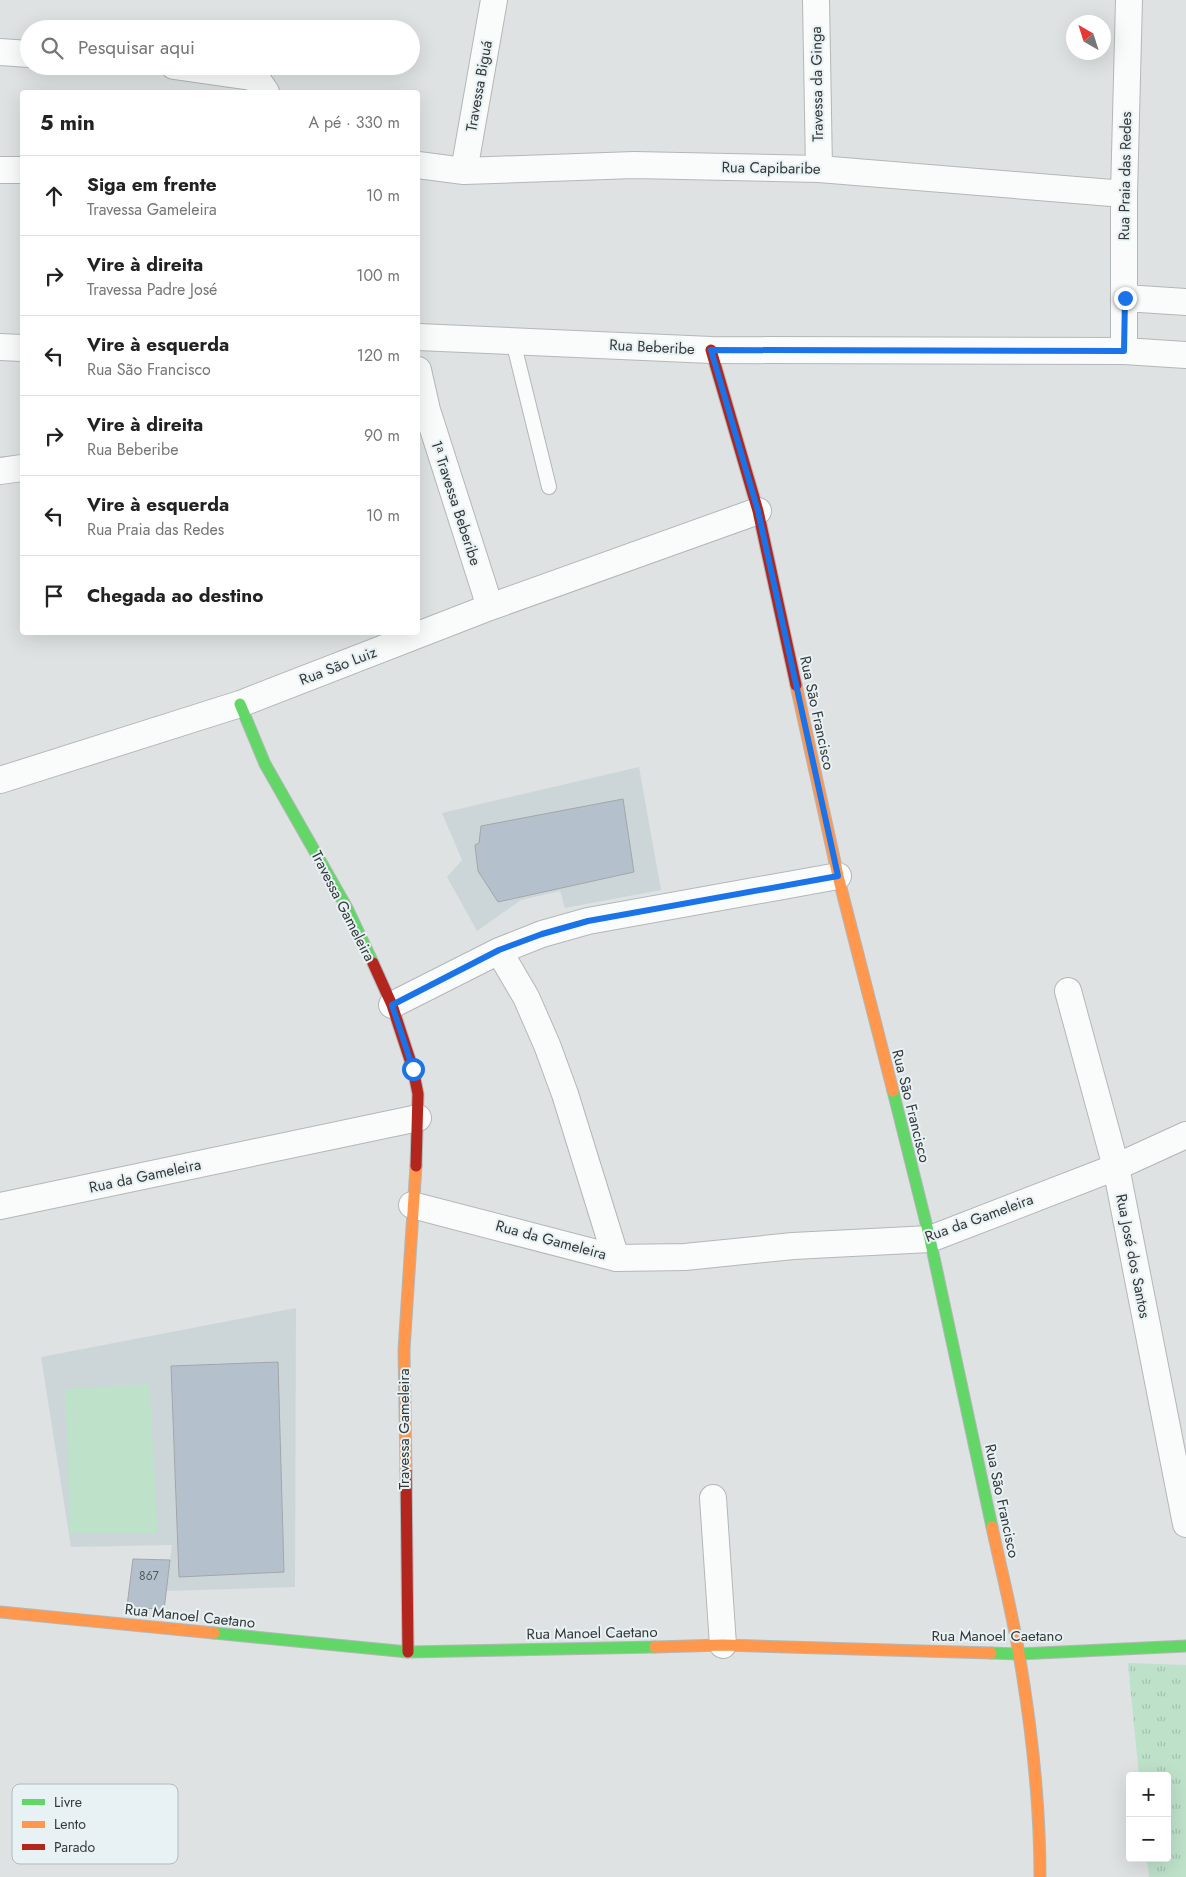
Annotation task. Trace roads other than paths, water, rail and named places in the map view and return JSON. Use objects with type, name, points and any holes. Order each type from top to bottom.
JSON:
[{"type":"street","name":"Travessa Biguá","points":[[464,171],[494,0]]},
{"type":"street","name":"Travessa da Ginga","points":[[816,0],[819,169]]},
{"type":"street","name":"Rua Praia das Redes","points":[[1124,351],[1124,194],[1129,0]]},
{"type":"street","points":[[0,52],[20,53]]},
{"type":"street","points":[[214,75],[259,85]]},
{"type":"street","name":"Rua Capibaribe","points":[[420,165],[464,171],[634,165],[819,169],[1124,194]]},
{"type":"street","points":[[0,170],[20,170]]},
{"type":"street","points":[[1125,298],[1186,302]]},
{"type":"street","name":"Rua Beberibe","points":[[420,336],[711,350],[1124,351],[1186,356]]},
{"type":"street","points":[[0,347],[20,348]]},
{"type":"street","name":"Rua São Francisco","points":[[711,350],[758,511],[838,876],[930,1239],[1019,1654],[1032,1750],[1040,1877]]},
{"type":"street","name":"1ᵃ Travessa Beberibe","points":[[420,390],[422,411],[490,607]]},
{"type":"street","points":[[0,471],[20,468]]},
{"type":"street","name":"Rua São Luiz","points":[[420,634],[490,607],[758,511]]},
{"type":"street","name":"Rua São Luiz","points":[[0,780],[240,704],[418,635]]},
{"type":"street","name":"Travessa Gameleira","points":[[240,704],[265,764],[347,908],[392,1005],[413,1069],[418,1094],[418,1118]]},
{"type":"street","points":[[392,1005],[499,950],[542,934],[588,921],[838,876]]},
{"type":"street","points":[[499,950],[526,997],[547,1045],[565,1094],[616,1258]]},
{"type":"street","name":"Rua José dos Santos","points":[[1068,991],[1116,1167],[1186,1524]]},
{"type":"street","points":[[412,1205],[418,1118]]},
{"type":"street","name":"Rua da Gameleira","points":[[0,1206],[418,1118]]},
{"type":"street","name":"Rua da Gameleira","points":[[412,1205],[616,1258],[685,1257],[793,1246],[930,1239],[1116,1167],[1186,1135]]},
{"type":"street","name":"Travessa Gameleira","points":[[408,1652],[404,1350],[412,1205]]},
{"type":"street","points":[[713,1498],[723,1645]]},
{"type":"street","name":"Rua Manoel Caetano","points":[[0,1612],[408,1652],[723,1645],[1019,1654],[1186,1646]]},
{"type":"lane","points":[[513,340],[549,487]]}]
